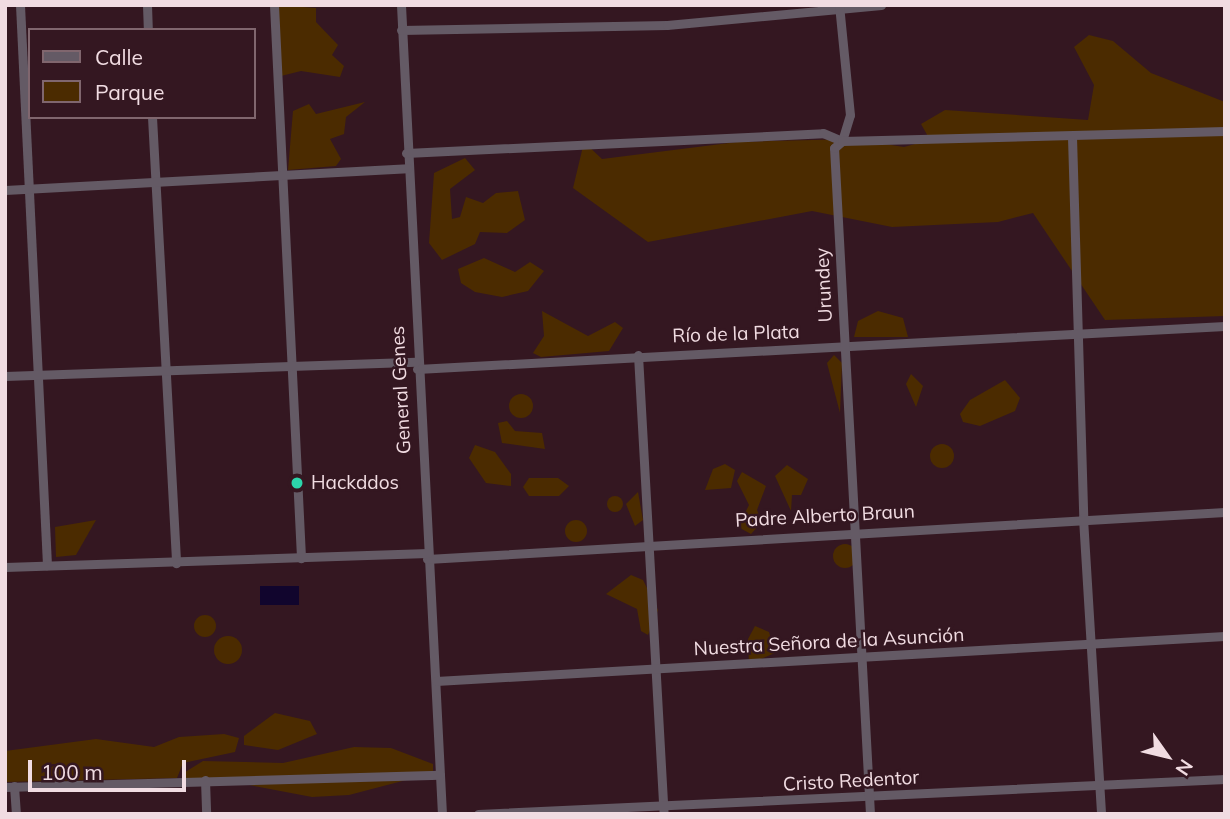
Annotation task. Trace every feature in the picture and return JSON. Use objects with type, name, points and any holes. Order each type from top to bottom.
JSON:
[{"type":"street","points":[[20,5],[40,376],[47,565]]},
{"type":"street","points":[[147,5],[148,28]]},
{"type":"street","points":[[274,5],[301,558]]},
{"type":"street","name":"General Genes","points":[[401,5],[406,153],[442,814]]},
{"type":"street","points":[[401,30],[667,25],[881,5]]},
{"type":"street","points":[[839,7],[850,115],[842,141]]},
{"type":"street","points":[[152,119],[176,563]]},
{"type":"street","points":[[406,153],[823,132],[842,141],[1225,131]]},
{"type":"street","points":[[1072,137],[1080,311],[1075,332],[1101,814]]},
{"type":"street","name":"Urundey","points":[[842,141],[834,148],[864,660],[870,814]]},
{"type":"street","points":[[5,190],[407,168]]},
{"type":"street","name":"Río de la Plata","points":[[5,376],[291,366],[417,366],[844,347],[1075,332],[1225,326]]},
{"type":"street","points":[[638,355],[664,810]]},
{"type":"street","name":"Padre Alberto Braun","points":[[5,567],[427,556],[1225,512]]},
{"type":"street","name":"Nuestra Señora de la Asunción","points":[[436,681],[864,660],[1225,636]]},
{"type":"street","points":[[16,814],[10,786],[440,775]]},
{"type":"street","name":"Cristo Redentor","points":[[478,814],[664,810],[1225,779]]},
{"type":"street","points":[[205,780],[206,814]]},
{"type":"green space","points":[[276,5],[316,8],[316,22],[338,45],[332,55],[344,66],[340,77],[301,71],[281,76]]},
{"type":"green space","points":[[1089,35],[1113,41],[1151,73],[1225,102],[1225,316],[1105,320],[1033,213],[998,222],[892,227],[812,211],[648,242],[573,188],[584,142],[602,159],[737,142],[853,139],[904,147],[930,140],[921,124],[945,110],[1088,120],[1094,85],[1074,47]]},
{"type":"green space","points":[[365,102],[346,117],[344,134],[330,139],[341,159],[336,166],[288,170],[293,111],[309,104],[316,114]]},
{"type":"green space","points":[[465,158],[475,170],[450,189],[452,219],[460,217],[466,197],[483,203],[496,193],[518,191],[525,220],[507,233],[480,232],[475,244],[442,260],[429,243],[434,173]]},
{"type":"green space","points":[[484,258],[515,272],[530,262],[544,271],[528,291],[502,297],[475,292],[461,283],[458,269]]},
{"type":"green space","points":[[542,311],[588,336],[615,322],[623,328],[609,351],[541,357],[533,353],[544,336]]},
{"type":"green space","points":[[878,311],[903,318],[908,337],[854,337],[858,321]]},
{"type":"green space","points":[[834,355],[842,363],[840,413],[827,363]]},
{"type":"green space","points":[[911,374],[923,386],[916,407],[906,384]]},
{"type":"green space","points":[[1005,380],[1020,398],[1015,411],[980,426],[963,422],[960,414],[970,400]]},
{"type":"green space","points":[[521,394],[529,398],[533,406],[529,414],[521,418],[513,414],[509,406],[513,398]]},
{"type":"green space","points":[[507,421],[515,431],[542,433],[545,449],[502,443],[498,423]]},
{"type":"green space","points":[[942,444],[950,448],[954,456],[950,464],[942,468],[934,464],[930,456],[934,448]]},
{"type":"green space","points":[[475,445],[495,452],[511,474],[511,486],[486,483],[469,458]]},
{"type":"green space","points":[[725,464],[735,470],[731,488],[705,490],[713,469]]},
{"type":"green space","points":[[787,465],[808,479],[801,495],[792,495],[791,511],[775,476]]},
{"type":"green space","points":[[742,472],[766,486],[757,510],[762,522],[751,534],[738,527],[749,505],[737,481]]},
{"type":"green space","points":[[529,478],[558,478],[569,486],[559,496],[529,496],[523,487]]},
{"type":"green space","points":[[638,492],[643,520],[635,526],[626,504]]},
{"type":"green space","points":[[615,496],[623,504],[615,512],[607,504]]},
{"type":"green space","points":[[96,520],[76,555],[56,557],[55,527]]},
{"type":"green space","points":[[576,520],[586,527],[587,531],[580,541],[576,542],[566,535],[565,531],[572,521]]},
{"type":"green space","points":[[845,544],[853,548],[857,556],[853,564],[845,568],[837,564],[833,556],[837,548]]},
{"type":"green space","points":[[631,575],[643,580],[658,610],[648,635],[641,631],[637,609],[606,594]]},
{"type":"green space","points":[[205,615],[213,618],[216,626],[213,634],[205,637],[197,634],[194,626],[197,618]]},
{"type":"green space","points":[[755,626],[769,632],[775,653],[749,664],[748,639]]},
{"type":"green space","points":[[228,636],[238,640],[242,650],[238,660],[228,664],[218,660],[214,650],[218,640]]},
{"type":"green space","points":[[275,713],[310,721],[317,734],[278,750],[244,745],[244,736]]},
{"type":"green space","points":[[224,734],[239,738],[235,752],[183,763],[177,778],[5,782],[5,751],[96,739],[154,747],[179,737]]},
{"type":"green space","points":[[354,747],[391,748],[433,764],[433,773],[349,795],[312,797],[239,783],[204,786],[186,782],[182,774],[203,761],[283,763]]},
{"type":"shaded area","points":[[260,586],[299,586],[299,605],[260,605]]},
{"type":"place","name":"Hackddos","points":[[297,483]]}]
